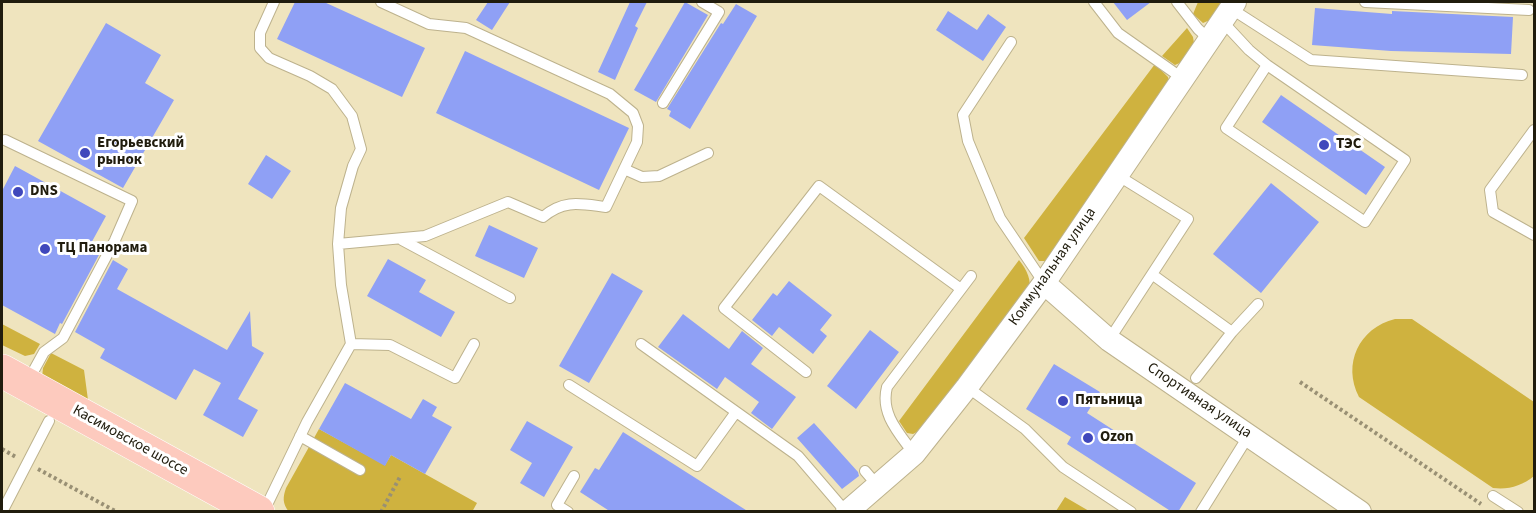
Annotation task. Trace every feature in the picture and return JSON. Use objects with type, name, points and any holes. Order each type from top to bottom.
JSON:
[{"type":"main road","name":"Касимовское шоссе","points":[[10,383],[49,421],[216,512]]},
{"type":"main road","name":"Касимовское шоссе","points":[[10,383],[258,512]]},
{"type":"street","name":"Коммунальная улица","points":[[847,512],[871,478],[914,454],[967,387],[1044,283],[1229,10]]},
{"type":"street","name":"Спортивная улица","points":[[1044,283],[1109,340],[1360,512]]},
{"type":"lane","points":[[264,512],[300,436],[351,344],[341,285],[338,244],[341,208],[353,166],[361,149],[351,116],[332,89],[310,76],[269,58],[260,48],[260,33],[274,2]]},
{"type":"lane","points":[[338,244],[402,240],[425,236],[507,202],[543,218],[550,211],[570,203],[606,207],[637,142],[638,126],[633,113],[610,94],[466,28],[429,24],[381,2]]},
{"type":"lane","points":[[663,104],[719,12],[702,2]]},
{"type":"lane","points":[[1094,2],[1118,33],[1182,78]]},
{"type":"lane","points":[[1177,2],[1209,39]]},
{"type":"lane","points":[[1365,2],[1529,10]]},
{"type":"lane","points":[[1229,10],[1249,50],[1267,65],[1405,160],[1365,222],[1226,128],[1267,65]]},
{"type":"lane","points":[[1229,10],[1311,60],[1522,75]]},
{"type":"lane","points":[[1011,42],[963,115],[968,141],[1000,218],[1044,283]]},
{"type":"lane","points":[[1534,130],[1490,190],[1493,212],[1534,236]]},
{"type":"lane","points":[[5,140],[132,201],[63,338],[10,383]]},
{"type":"lane","points":[[624,169],[642,177],[658,176],[708,153]]},
{"type":"lane","points":[[1109,340],[1188,219],[1117,175]]},
{"type":"lane","points":[[806,372],[724,308],[819,186],[961,289]]},
{"type":"lane","points":[[402,240],[510,298]]},
{"type":"lane","points":[[1153,275],[1232,332]]},
{"type":"lane","points":[[914,454],[887,413],[884,399],[887,387],[971,276]]},
{"type":"lane","points":[[1196,378],[1232,332],[1258,304]]},
{"type":"lane","points":[[351,344],[390,345],[455,378],[474,344]]},
{"type":"lane","points":[[641,344],[798,456],[847,512]]},
{"type":"lane","points":[[569,385],[697,466],[736,412]]},
{"type":"lane","points":[[967,387],[1025,429],[1063,467],[1131,512]]},
{"type":"lane","points":[[2,512],[49,421]]},
{"type":"lane","points":[[1201,512],[1249,435]]},
{"type":"lane","points":[[300,436],[360,470]]},
{"type":"lane","points":[[568,512],[557,505],[573,476]]},
{"type":"lane","points":[[1493,496],[1517,510]]},
{"type":"path","points":[[1300,382],[1480,504],[1517,510]]},
{"type":"path","points":[[2,449],[117,512]]},
{"type":"path","points":[[381,512],[400,475]]},
{"type":"shaded area","points":[[1198,2],[1222,2],[1210,20],[1203,23],[1193,14]]},
{"type":"shaded area","points":[[1187,28],[1194,43],[1182,62],[1175,65],[1162,56]]},
{"type":"shaded area","points":[[1155,64],[1169,81],[1048,261],[1039,261],[1024,238]]},
{"type":"shaded area","points":[[1019,260],[1028,275],[1029,293],[919,431],[913,434],[907,433],[899,421]]},
{"type":"shaded area","points":[[1395,319],[1412,319],[1534,402],[1534,476],[1515,486],[1493,488],[1359,397],[1352,372],[1357,349],[1372,330]]},
{"type":"shaded area","points":[[2,324],[40,344],[34,354],[25,356],[2,345]]},
{"type":"shaded area","points":[[51,353],[84,370],[88,400],[42,378],[43,368]]},
{"type":"shaded area","points":[[319,429],[385,465],[391,455],[477,503],[472,512],[289,512],[284,500],[286,488]]},
{"type":"shaded area","points":[[1065,497],[1089,511],[1056,511]]},
{"type":"building","points":[[295,2],[324,2],[425,48],[402,97],[277,39]]},
{"type":"building","points":[[488,2],[510,2],[492,30],[476,20]]},
{"type":"building","points":[[630,2],[647,2],[635,26],[638,28],[615,80],[598,72]]},
{"type":"building","points":[[685,2],[708,15],[656,102],[634,90]]},
{"type":"building","points":[[1113,2],[1151,2],[1127,20]]},
{"type":"building","points":[[736,4],[757,16],[690,129],[669,116],[671,111],[667,109],[721,23],[723,24]]},
{"type":"building","points":[[1315,8],[1392,14],[1392,11],[1513,17],[1511,54],[1391,51],[1312,45]]},
{"type":"building","points":[[948,11],[977,30],[988,14],[1006,27],[983,61],[936,30]]},
{"type":"building","points":[[106,23],[161,55],[145,83],[174,100],[123,188],[38,141]]},
{"type":"building","points":[[465,51],[629,128],[599,190],[436,113]]},
{"type":"building","name":"ТЭС","points":[[1281,95],[1385,167],[1366,195],[1262,122]]},
{"type":"building","points":[[266,155],[291,171],[272,199],[248,184]]},
{"type":"building","name":"ТЦ Панорама","points":[[15,166],[106,216],[89,247],[100,253],[55,334],[2,305],[2,191]]},
{"type":"building","points":[[1271,183],[1319,222],[1261,293],[1213,254]]},
{"type":"building","points":[[489,225],[538,248],[524,278],[475,256]]},
{"type":"building","points":[[388,259],[426,280],[419,292],[455,312],[441,337],[367,296]]},
{"type":"building","points":[[113,260],[128,269],[117,289],[227,350],[250,311],[252,346],[264,353],[238,399],[258,410],[243,437],[203,415],[221,383],[194,369],[176,400],[100,358],[105,349],[75,332]]},
{"type":"building","points":[[612,273],[643,291],[589,383],[559,366]]},
{"type":"building","points":[[789,281],[832,315],[820,330],[827,336],[813,354],[779,327],[772,336],[752,320],[773,293],[777,296]]},
{"type":"building","points":[[683,314],[729,349],[742,331],[763,348],[751,364],[796,397],[772,429],[751,413],[759,402],[725,377],[717,389],[658,347]]},
{"type":"building","points":[[870,330],[899,352],[856,409],[827,386]]},
{"type":"building","points":[[1054,364],[1100,392],[1087,413],[1196,483],[1178,512],[1172,512],[1067,444],[1071,437],[1026,409]]},
{"type":"building","points":[[345,383],[411,419],[423,399],[437,407],[432,416],[452,427],[425,474],[391,455],[385,466],[319,429]]},
{"type":"building","points":[[527,421],[573,447],[544,497],[520,483],[532,463],[510,450]]},
{"type":"building","points":[[814,423],[858,472],[859,476],[842,489],[797,438]]},
{"type":"building","points":[[623,432],[749,512],[611,512],[580,492],[595,468],[599,470]]},
{"type":"place","name":"ТЭС","points":[[1324,145]]},
{"type":"place","name":"Егорьевский рынок","points":[[85,153]]},
{"type":"place","name":"DNS","points":[[18,192]]},
{"type":"place","name":"ТЦ Панорама","points":[[45,249]]},
{"type":"place","name":"Пятьница","points":[[1063,401]]},
{"type":"place","name":"Ozon","points":[[1088,438]]}]
